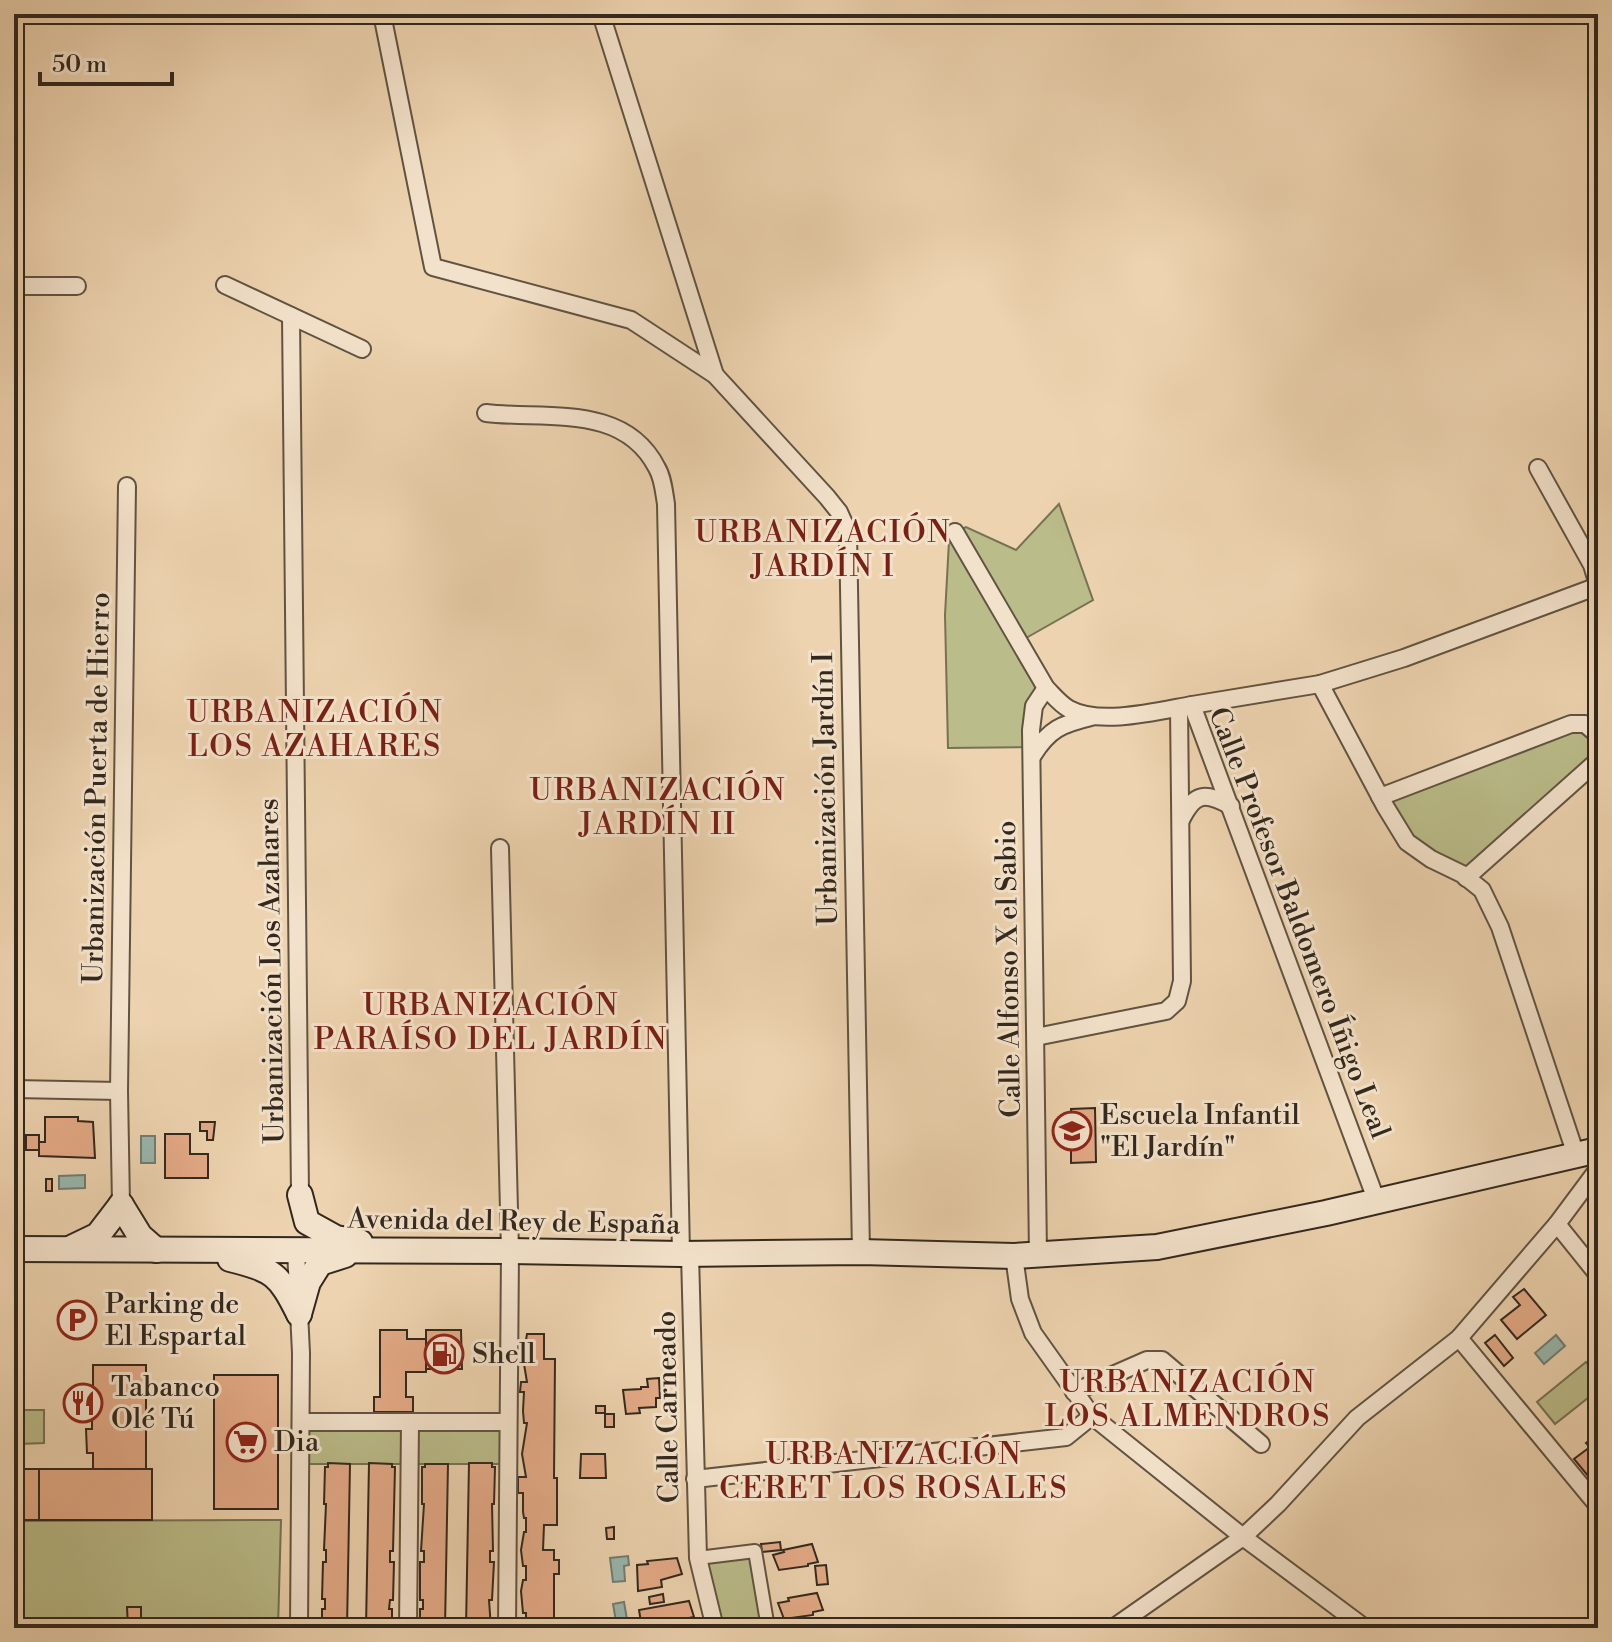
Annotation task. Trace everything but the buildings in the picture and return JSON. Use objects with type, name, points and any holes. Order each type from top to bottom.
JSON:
[{"type":"main road","name":"Avenida del Rey de España","points":[[14,1249],[1026,1255],[1157,1247],[1377,1202],[1587,1153]]},
{"type":"main road","points":[[264,1250],[289,1233],[300,1195]]},
{"type":"main road","points":[[300,1195],[307,1222],[336,1238],[422,1251]]},
{"type":"main road","points":[[68,1249],[98,1235],[121,1205]]},
{"type":"main road","points":[[105,1250],[120,1236],[121,1205]]},
{"type":"main road","points":[[121,1205],[140,1236],[161,1250],[222,1257],[261,1267],[287,1289],[289,1314]]},
{"type":"main road","points":[[289,1314],[320,1263],[359,1251]]},
{"type":"street","name":"Urbanización Jardín I","points":[[382,14],[433,267],[631,320],[715,375],[827,497],[839,512],[848,532],[861,1252]]},
{"type":"street","name":"Urbanización Jardín I","points":[[601,14],[715,375]]},
{"type":"street","points":[[225,285],[362,349]]},
{"type":"street","points":[[14,286],[77,286]]},
{"type":"street","name":"Urbanización Los Azahares","points":[[291,316],[300,1195]]},
{"type":"street","points":[[486,413],[576,418],[610,424],[641,443],[659,470],[666,504],[686,1254]]},
{"type":"street","points":[[1036,1037],[1166,1011],[1177,1001],[1182,981],[1180,822],[1185,706],[1320,684],[1404,658],[1598,586],[1592,565],[1538,468]]},
{"type":"street","name":"Urbanización Puerta de Hierro","points":[[121,1205],[119,1091],[127,486]]},
{"type":"street","points":[[955,532],[1046,688],[1068,708],[1091,717]]},
{"type":"street","points":[[1320,684],[1407,842],[1482,890],[1500,927],[1587,1153]]},
{"type":"street","name":"Calle Alfonso X el Sabio","points":[[1046,688],[1034,706],[1031,730],[1036,1037],[1026,1255],[1020,1299],[1033,1333],[1092,1416],[1243,1537],[1365,1628]]},
{"type":"street","name":"Calle Profesor Baldomero Íñigo Leal","points":[[1032,756],[1045,735],[1068,723],[1091,717],[1185,706],[1231,806],[1377,1202]]},
{"type":"street","points":[[1380,797],[1571,724],[1585,724],[1598,735]]},
{"type":"street","points":[[1466,878],[1598,757]]},
{"type":"street","points":[[1180,822],[1189,803],[1201,796],[1214,797],[1231,806]]},
{"type":"street","points":[[500,848],[510,1251],[507,1628]]},
{"type":"street","points":[[14,1089],[119,1091]]},
{"type":"street","points":[[1113,1628],[1243,1537],[1278,1504],[1357,1418],[1459,1338],[1557,1224],[1598,1169]]},
{"type":"street","points":[[1557,1224],[1598,1275]]},
{"type":"street","points":[[296,1250],[289,1314],[301,1422],[299,1628]]},
{"type":"street","name":"Calle Carneado","points":[[686,1254],[698,1558],[715,1628]]},
{"type":"street","points":[[1459,1338],[1598,1506]]},
{"type":"street","points":[[1074,1392],[1147,1360],[1162,1360],[1261,1444]]},
{"type":"street","points":[[695,1479],[1066,1437],[1092,1416]]},
{"type":"street","points":[[301,1422],[507,1422]]},
{"type":"street","points":[[408,1628],[410,1423]]},
{"type":"street","points":[[698,1558],[755,1551],[768,1628]]},
{"type":"green space","points":[[1059,504],[1093,600],[1019,642],[1046,688],[1032,747],[948,748],[945,615],[949,541],[955,532],[966,527],[1016,550]]},
{"type":"green space","points":[[1571,724],[1598,735],[1598,757],[1466,878],[1431,859],[1380,797]]},
{"type":"green space","points":[[1586,1362],[1598,1378],[1598,1390],[1555,1424],[1537,1402]]},
{"type":"green space","points":[[19,1410],[44,1410],[44,1443],[19,1444]]},
{"type":"green space","points":[[301,1422],[507,1422],[507,1464],[300,1464]]},
{"type":"green space","points":[[281,1520],[278,1628],[14,1628],[14,1521]]},
{"type":"green space","points":[[755,1551],[768,1628],[715,1628],[698,1558]]},
{"type":"water","points":[[141,1136],[155,1136],[155,1163],[141,1163]]},
{"type":"water","points":[[85,1175],[85,1188],[59,1189],[59,1176]]},
{"type":"water","points":[[1556,1335],[1565,1346],[1544,1364],[1535,1353]]},
{"type":"water","points":[[628,1556],[629,1565],[624,1566],[625,1581],[613,1582],[610,1558]]},
{"type":"water","points":[[624,1602],[628,1625],[617,1627],[613,1604]]},
{"type":"place","name":"Escuela Infantil \"El Jardín\"","points":[[1072,1131]]},
{"type":"place","name":"Parking de El Espartal","points":[[77,1320]]},
{"type":"place","name":"Shell","points":[[444,1354]]},
{"type":"place","name":"Tabanco Olé Tú","points":[[83,1403]]},
{"type":"place","name":"Dia","points":[[246,1442]]},
{"type":"district","name":"URBANIZACIÓN JARDÍN I","points":[[823,550]]},
{"type":"district","name":"URBANIZACIÓN LOS AZAHARES","points":[[315,730]]},
{"type":"district","name":"URBANIZACIÓN JARDÍN II","points":[[658,808]]},
{"type":"district","name":"URBANIZACIÓN PARAÍSO DEL JARDÍN","points":[[491,1023]]},
{"type":"district","name":"URBANIZACIÓN LOS ALMENDROS","points":[[1188,1400]]},
{"type":"district","name":"URBANIZACIÓN CERET LOS ROSALES","points":[[894,1472]]}]
